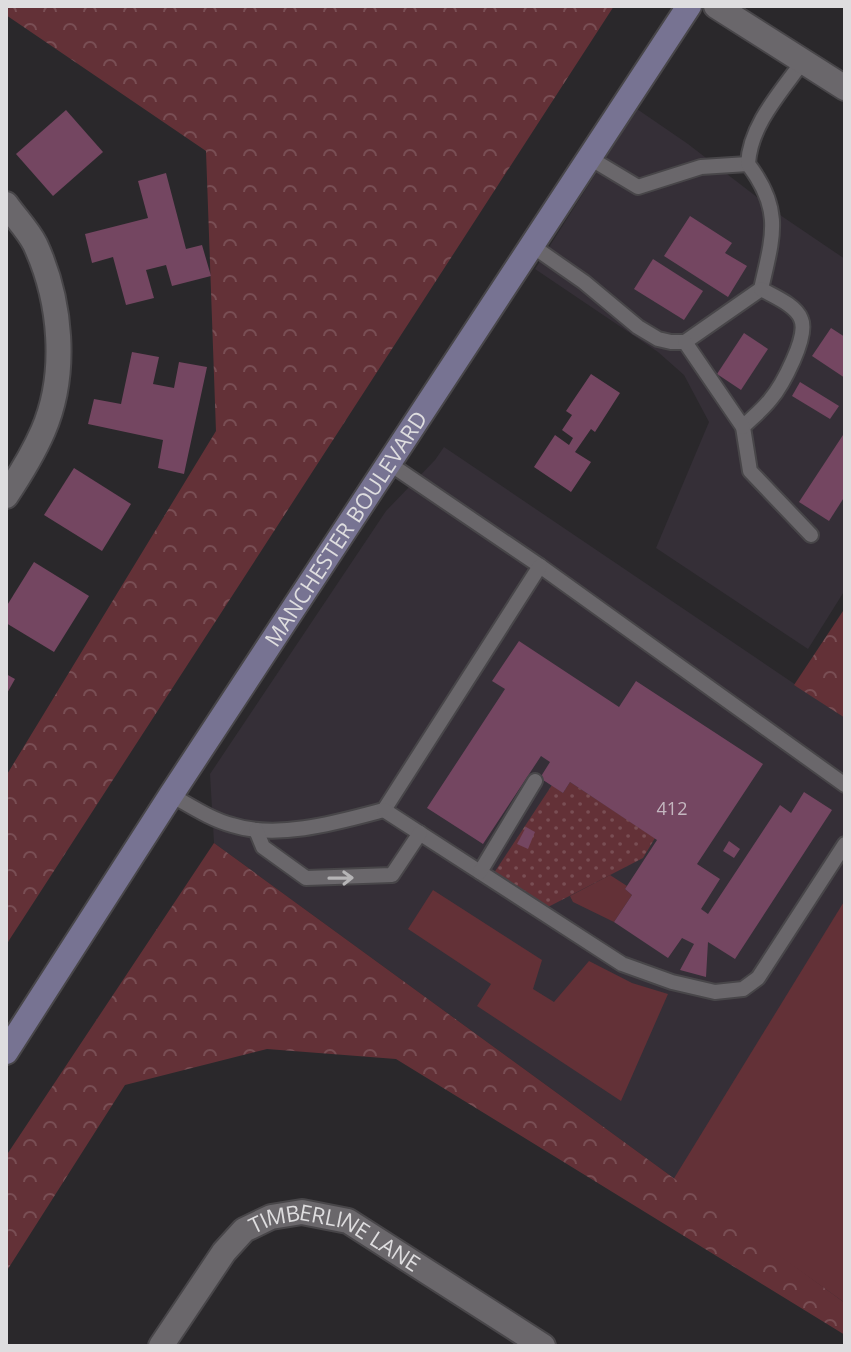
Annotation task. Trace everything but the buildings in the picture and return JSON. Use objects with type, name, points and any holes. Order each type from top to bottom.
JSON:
[{"type":"street","name":"MANCHESTER BOULEVARD","points":[[6,1052],[689,6]]},
{"type":"street","points":[[716,6],[845,88]]},
{"type":"street","points":[[6,204],[34,242],[50,284],[58,323],[51,406],[33,453],[6,496]]},
{"type":"street","name":"TIMBERLINE LANE","points":[[161,1346],[224,1252],[244,1230],[271,1217],[302,1212],[348,1221],[543,1346]]},
{"type":"lane","points":[[531,245],[584,282],[638,327],[658,339],[685,342],[761,289],[772,240],[772,217],[764,186],[748,164],[749,148],[763,118],[803,61]]},
{"type":"lane","points":[[588,157],[638,187],[701,167],[748,164]]},
{"type":"lane","points":[[743,427],[772,398],[800,345],[803,331],[797,311],[761,289]]},
{"type":"lane","points":[[685,342],[743,427],[750,471],[811,535]]},
{"type":"lane","points":[[390,464],[540,566],[845,785]]},
{"type":"lane","points":[[171,795],[210,817],[256,830],[321,826],[384,810],[540,566]]},
{"type":"lane","points":[[480,872],[535,781]]},
{"type":"lane","points":[[384,810],[622,964],[672,982],[715,992],[743,989],[758,978],[845,844]]},
{"type":"lane","points":[[256,830],[263,847],[306,878],[392,875],[420,833]]},
{"type":"shaded area","points":[[637,109],[845,259],[845,590],[808,649],[656,548],[709,422],[684,375],[658,352],[535,269]]},
{"type":"shaded area","points":[[444,447],[845,718],[845,1303],[214,843],[210,774],[386,511]]},
{"type":"green space","points":[[6,6],[614,6],[6,945],[6,776],[216,431],[206,151],[6,15]]},
{"type":"green space","points":[[845,608],[845,718],[794,685]]},
{"type":"green space","points":[[570,782],[655,838],[643,858],[550,906],[535,908],[490,879],[552,785],[563,793]]},
{"type":"green space","points":[[214,843],[845,1303],[845,1335],[396,1059],[267,1049],[125,1085],[6,1272],[6,1156]]},
{"type":"green space","points":[[610,875],[627,886],[625,889],[632,895],[614,922],[573,902],[570,896]]},
{"type":"green space","points":[[433,890],[542,960],[533,989],[554,1002],[589,961],[632,983],[668,994],[621,1101],[477,1006],[491,984],[408,929]]},
{"type":"green space","points":[[845,900],[845,1303],[673,1180]]}]
